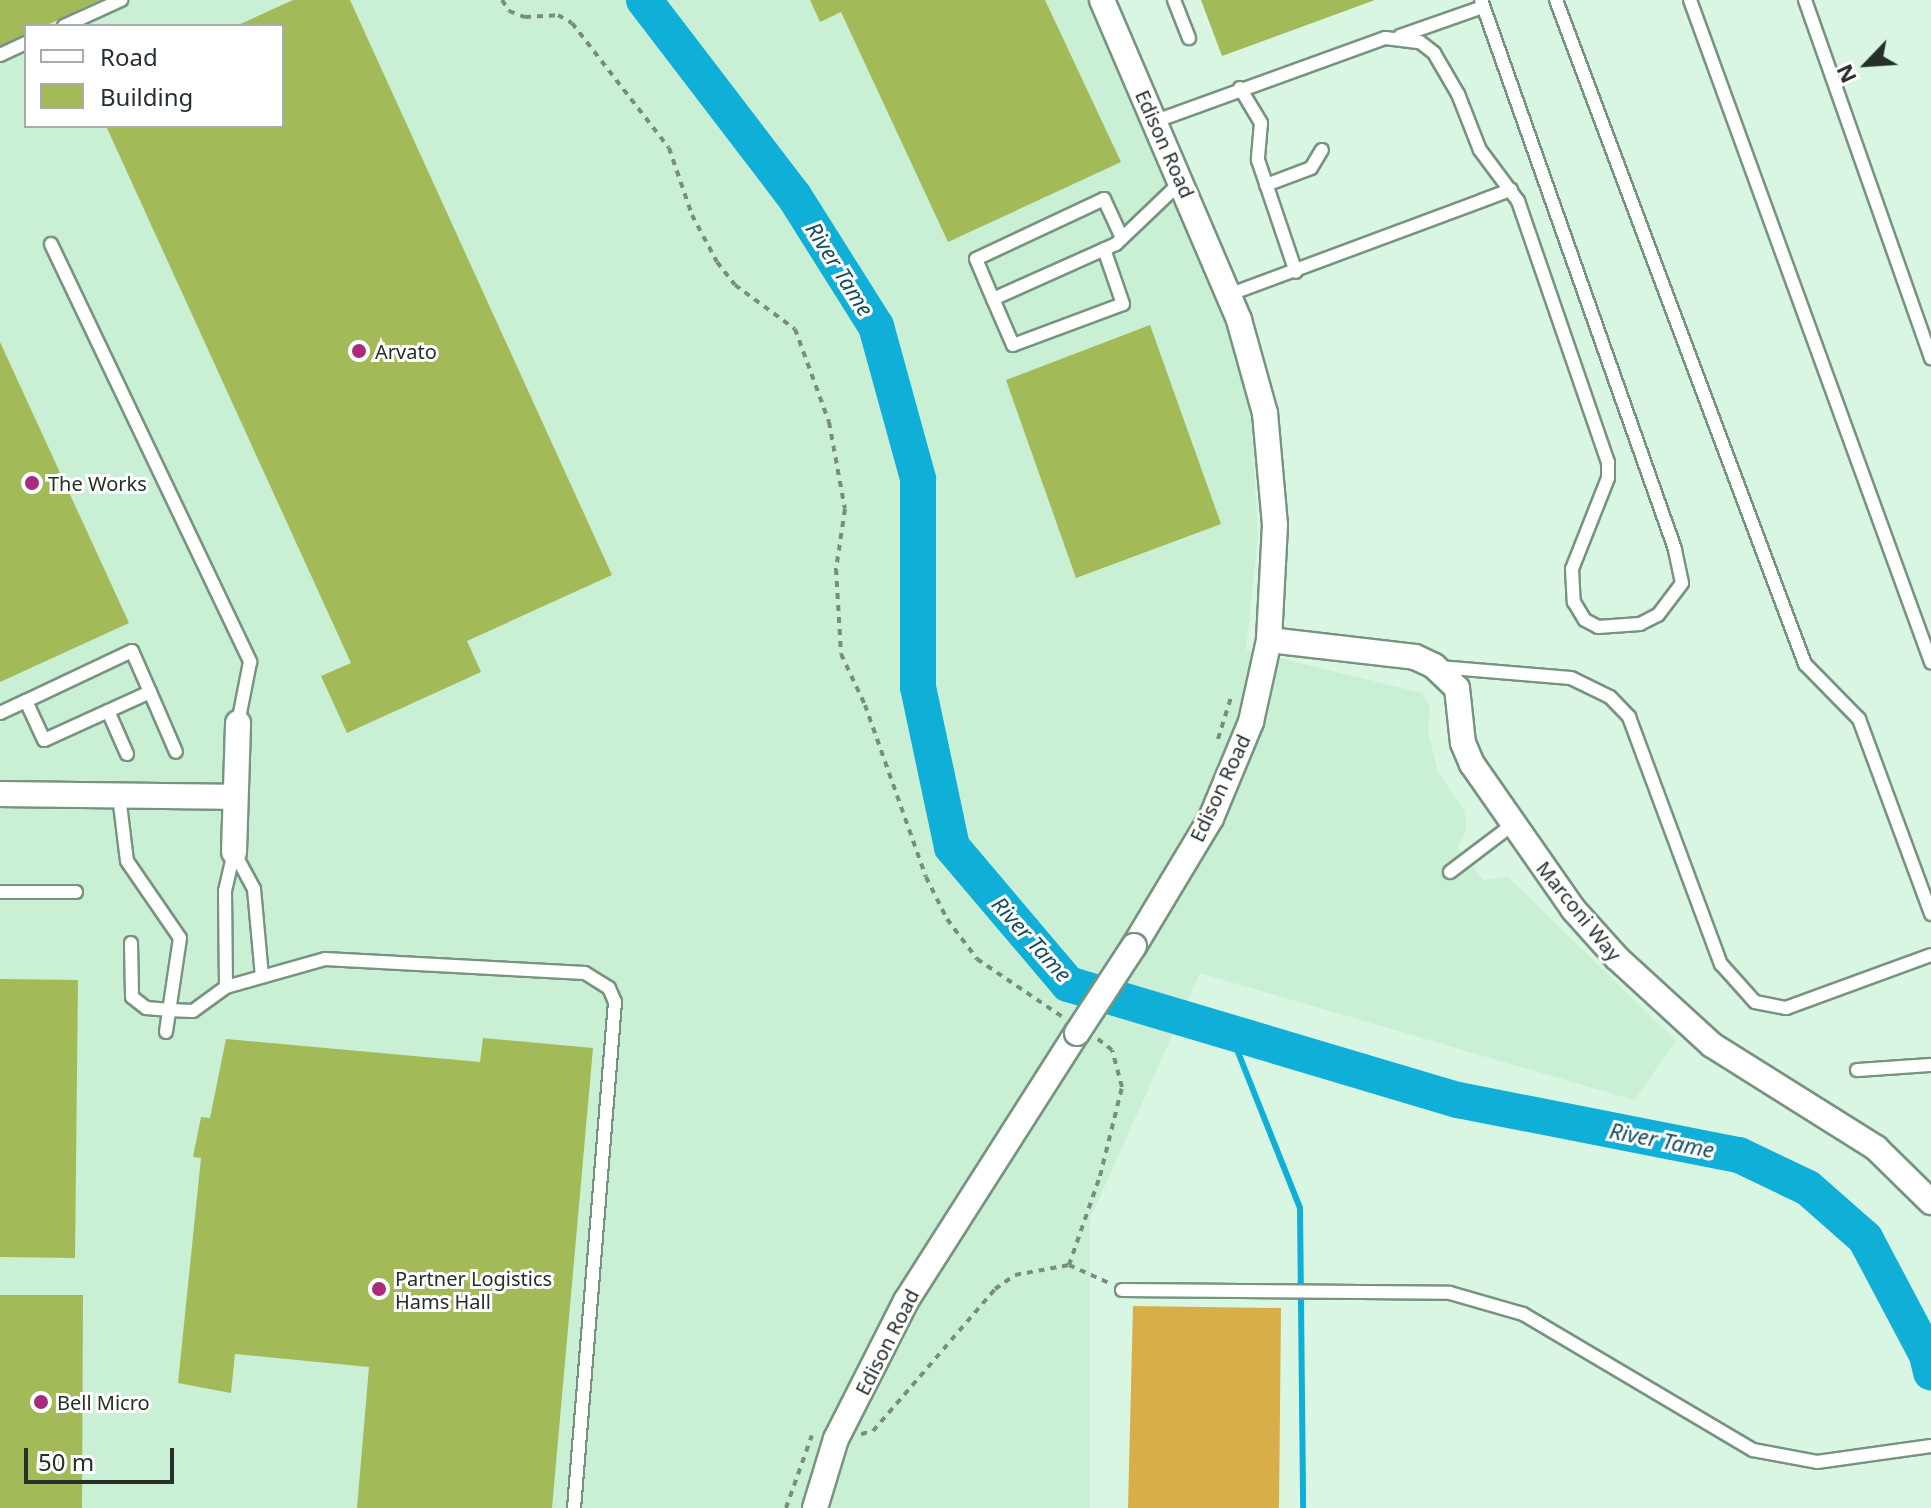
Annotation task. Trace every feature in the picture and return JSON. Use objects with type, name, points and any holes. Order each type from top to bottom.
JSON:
[{"type":"street","name":"Edison Road","points":[[815,1508],[836,1439],[906,1301],[1082,1031],[1211,818],[1251,722],[1269,640],[1275,582],[1273,469],[1265,413],[1228,295],[1182,181],[1102,0]]},
{"type":"street","points":[[1269,640],[1415,657],[1434,666]]},
{"type":"street","name":"Marconi Way","points":[[1434,666],[1457,688],[1463,743],[1512,825],[1573,909],[1664,1004],[1712,1045],[1876,1148],[1921,1186],[1931,1202]]},
{"type":"street","points":[[234,852],[238,723]]},
{"type":"street","points":[[0,794],[234,797]]},
{"type":"lane","points":[[68,24],[121,0]]},
{"type":"lane","points":[[1174,0],[1189,38]]},
{"type":"lane","points":[[1556,0],[1805,664],[1859,719],[1931,914]]},
{"type":"lane","points":[[1690,0],[1931,662]]},
{"type":"lane","points":[[1805,0],[1931,358]]},
{"type":"lane","points":[[1156,121],[1240,88],[1400,36],[1482,3],[1675,549],[1682,583],[1658,615],[1640,624],[1598,627],[1585,620],[1574,602],[1572,569],[1608,478],[1608,462],[1511,190],[1480,150],[1444,65],[1420,42],[1400,36]]},
{"type":"lane","points":[[0,55],[24,44]]},
{"type":"lane","points":[[1240,88],[1261,123],[1258,160],[1296,272]]},
{"type":"lane","points":[[1266,185],[1311,168],[1322,150]]},
{"type":"lane","points":[[993,299],[1122,238],[1182,181]]},
{"type":"lane","points":[[1228,295],[1346,254],[1511,190]]},
{"type":"lane","points":[[1104,249],[1123,304],[1013,345],[976,259],[1104,199],[1122,238]]},
{"type":"lane","points":[[51,244],[250,662],[238,723]]},
{"type":"lane","points":[[0,713],[132,651],[176,752]]},
{"type":"lane","points":[[1434,666],[1571,678],[1619,707],[1645,749],[1721,964],[1755,1002],[1786,1008],[1931,955]]},
{"type":"lane","points":[[26,701],[44,740],[150,692]]},
{"type":"lane","points":[[108,711],[127,754]]},
{"type":"lane","points":[[119,796],[127,861],[180,938],[166,1032]]},
{"type":"lane","points":[[1450,872],[1512,825]]},
{"type":"lane","points":[[226,987],[225,891],[234,852]]},
{"type":"lane","points":[[234,852],[254,889],[262,977]]},
{"type":"lane","points":[[0,892],[76,892]]},
{"type":"lane","points":[[131,943],[132,997],[146,1008],[167,1010],[193,1011],[226,987],[325,959],[585,973],[609,988],[615,1002],[574,1508]]},
{"type":"lane","points":[[1857,1070],[1931,1065]]},
{"type":"lane","points":[[1122,1290],[1450,1293],[1484,1300],[1523,1314],[1753,1450],[1817,1462],[1931,1446]]},
{"type":"path","points":[[502,0],[509,11],[525,17],[558,15],[572,23],[669,148],[687,203],[717,262],[735,285],[795,329],[829,422],[845,509],[836,569],[841,654],[865,705],[926,877],[947,919],[977,959],[1112,1050],[1122,1087],[1100,1176],[1069,1265]]},
{"type":"path","points":[[1214,750],[1235,682]]},
{"type":"path","points":[[852,1436],[873,1431],[995,1289],[1032,1269],[1069,1265],[1122,1290]]},
{"type":"shaded area","points":[[0,0],[1091,0],[1229,324],[1251,415],[1258,534],[1246,650],[1422,693],[1430,707],[1428,732],[1438,772],[1465,811],[1466,830],[1457,847],[1483,880],[1508,877],[1676,1041],[1634,1100],[1200,973],[1090,1219],[1090,1508],[0,1508]]},
{"type":"shaded area","points":[[1133,1306],[1281,1308],[1279,1508],[1128,1508]]},
{"type":"building","points":[[0,0],[100,0],[49,24],[24,24],[24,36],[0,47]]},
{"type":"building","name":"Arvato","points":[[293,0],[350,0],[612,575],[467,641],[481,672],[347,733],[321,676],[351,663],[107,128],[284,128],[284,24],[240,24]]},
{"type":"building","points":[[810,0],[1045,0],[1121,162],[948,242],[841,12],[820,22]]},
{"type":"building","points":[[1201,0],[1375,0],[1222,56]]},
{"type":"building","points":[[1150,325],[1221,524],[1076,578],[1006,380]]},
{"type":"building","name":"The Works","points":[[0,342],[129,623],[0,682]]},
{"type":"building","points":[[0,979],[78,980],[75,1258],[0,1257]]},
{"type":"building","name":"Partner Logistics Hams Hall","points":[[483,1038],[593,1048],[552,1508],[357,1508],[369,1367],[235,1354],[231,1393],[178,1383],[201,1158],[193,1157],[201,1117],[210,1118],[226,1039],[480,1062]]},
{"type":"building","name":"Bell Micro","points":[[0,1295],[83,1295],[82,1508],[0,1508]]},
{"type":"waterway","name":"River Tame","points":[[644,0],[794,196],[876,326],[918,479],[918,687],[952,847],[1068,984],[1458,1100],[1739,1155],[1808,1188],[1865,1238],[1927,1355],[1931,1373]]},
{"type":"waterway","points":[[1230,1032],[1300,1208],[1303,1508]]},
{"type":"place","name":"Arvato","points":[[359,351]]},
{"type":"place","name":"The Works","points":[[32,483]]},
{"type":"place","name":"Partner Logistics Hams Hall","points":[[379,1289]]},
{"type":"place","name":"Bell Micro","points":[[41,1402]]}]
